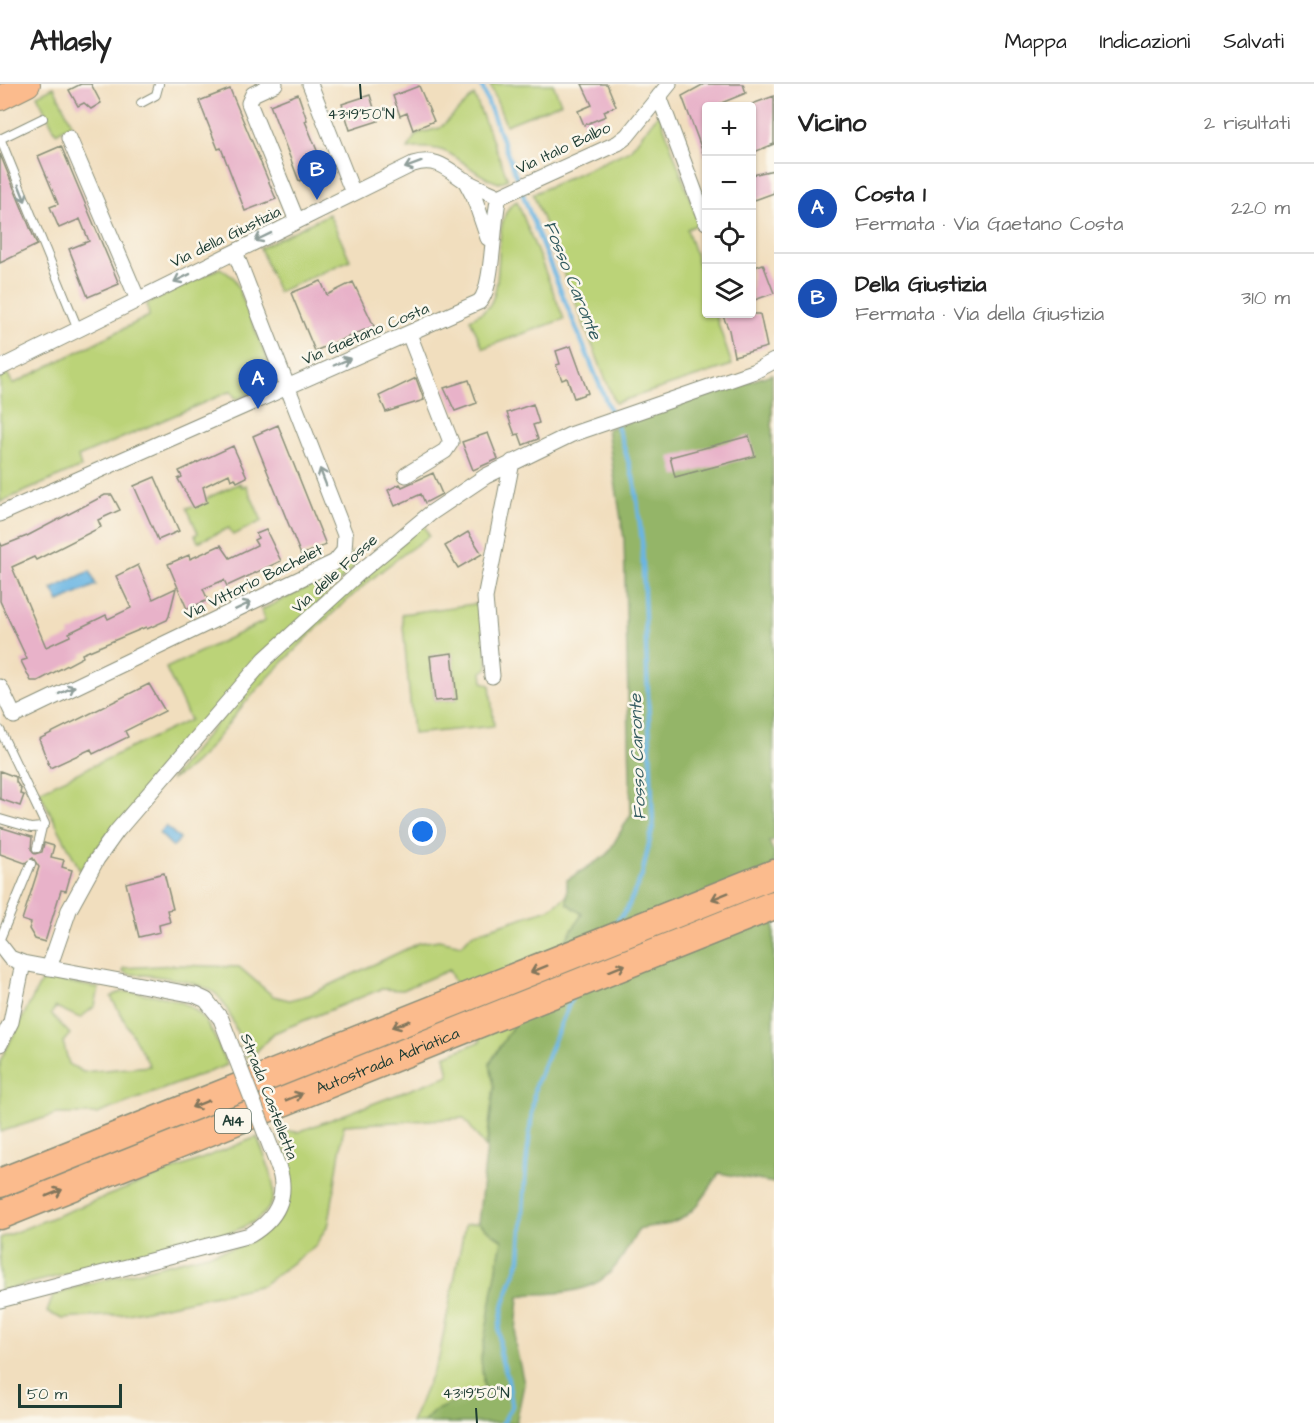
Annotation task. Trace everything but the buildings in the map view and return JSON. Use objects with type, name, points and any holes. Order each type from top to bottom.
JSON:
[{"type":"highway","name":"Autostrada Adriatica","points":[[0,1215],[460,1015],[774,874]]},
{"type":"highway","name":"Autostrada Adriatica","points":[[0,1183],[460,1015],[774,905]]},
{"type":"main road","points":[[0,98],[28,84]]},
{"type":"street","points":[[275,84],[253,94],[249,103],[297,221]]},
{"type":"street","points":[[310,84],[353,193]]},
{"type":"street","name":"Via Italo Balbo","points":[[505,194],[627,136],[662,89]]},
{"type":"street","name":"Via Italo Balbo","points":[[662,89],[702,210]]},
{"type":"street","points":[[69,138],[138,300]]},
{"type":"street","name":"Via della Giustizia","points":[[2,365],[419,162],[443,164],[465,180],[505,194]]},
{"type":"street","points":[[465,180],[480,214],[490,249]]},
{"type":"street","name":"Via Gaetano Costa","points":[[0,514],[288,385],[472,307],[484,298],[489,284],[494,213],[505,194]]},
{"type":"street","points":[[235,252],[288,385]]},
{"type":"street","points":[[406,474],[445,451],[451,442],[409,334]]},
{"type":"street","name":"Via delle Fosse","points":[[49,968],[69,910],[97,859],[117,831],[265,659],[430,513],[512,462],[570,435],[755,371],[774,362]]},
{"type":"street","name":"Via Vittorio Bachelet","points":[[0,687],[14,716],[340,558],[346,544],[345,535],[288,385]]},
{"type":"street","points":[[492,676],[485,598],[512,462]]},
{"type":"street","name":"Strada Castelletta","points":[[0,1300],[250,1235],[268,1222],[280,1205],[283,1187],[279,1166],[221,1019],[206,1000],[195,995],[23,963],[1,949]]},
{"type":"street","points":[[0,1044],[11,1022],[23,963]]},
{"type":"lane","points":[[141,103],[156,95],[159,84]]},
{"type":"lane","points":[[43,118],[0,138],[78,329]]},
{"type":"lane","points":[[0,730],[44,817],[45,824],[42,827],[37,848]]},
{"type":"lane","points":[[0,819],[31,828],[42,827]]},
{"type":"lane","points":[[1,949],[31,864]]},
{"type":"green space","points":[[490,84],[553,84],[561,103],[506,125]]},
{"type":"green space","points":[[54,87],[72,124],[56,133],[37,95]]},
{"type":"green space","points":[[474,95],[508,179],[499,183],[475,171],[448,153],[437,149],[408,149],[416,134],[440,128]]},
{"type":"green space","points":[[659,113],[699,224],[687,229],[702,276],[702,318],[716,318],[732,365],[615,403],[533,194],[630,150]]},
{"type":"green space","points":[[517,201],[564,319],[483,348],[470,319],[489,306],[494,295],[503,219],[508,208]]},
{"type":"green space","points":[[329,214],[350,260],[278,292],[260,248]]},
{"type":"green space","points":[[220,268],[234,278],[275,378],[268,387],[236,399],[231,391],[78,457],[81,467],[0,502],[0,376],[7,373],[13,384],[149,316],[147,304]]},
{"type":"green space","points":[[772,374],[774,840],[769,842],[774,853],[774,1183],[719,1173],[700,1202],[688,1214],[668,1224],[639,1229],[616,1266],[598,1282],[573,1291],[519,1297],[515,1343],[524,1384],[516,1423],[423,1423],[434,1411],[484,1389],[481,1358],[502,1240],[478,1223],[494,1087],[490,1063],[582,914],[567,903],[567,880],[607,855],[631,814],[624,539],[607,429]]},
{"type":"green space","points":[[240,483],[242,487],[246,485],[262,521],[233,535],[229,528],[198,542],[195,535],[198,533],[187,508],[206,502],[205,499]]},
{"type":"green space","points":[[424,524],[429,536],[404,553],[336,610],[252,695],[194,764],[170,780],[268,661]]},
{"type":"green space","points":[[352,552],[357,564],[322,599],[91,855],[81,872],[39,791],[190,720],[166,668],[265,621],[261,610],[333,575],[343,568]]},
{"type":"green space","points":[[481,603],[488,668],[482,672],[483,682],[490,685],[494,726],[413,734],[402,614]],"holes":[[[452,654],[457,699],[435,701],[430,656]]]},
{"type":"green space","points":[[567,896],[567,903],[582,914],[490,1063],[494,1087],[486,1148],[464,1118],[344,1125],[329,1223],[316,1245],[263,1285],[128,1314],[63,1319],[47,1312],[53,1296],[76,1287],[244,1245],[262,1234],[276,1222],[285,1210],[289,1197],[291,1182],[289,1167],[278,1130],[298,1132],[449,1075],[445,1056],[481,1041],[449,970],[402,990],[381,989],[274,1033],[254,1054],[246,1057],[230,1015],[216,994],[187,982],[129,974],[123,971],[124,968],[175,965],[239,967],[273,996],[289,1000],[309,995],[419,943],[439,940],[462,945],[472,934],[549,909]]},
{"type":"green space","points":[[43,978],[99,988],[95,1006],[80,1018],[56,1007],[51,1014],[70,1034],[63,1042],[69,1064],[83,1072],[150,1066],[111,997],[128,992],[165,997],[191,1007],[200,1014],[214,1035],[227,1065],[97,1114],[57,1114],[0,1132],[0,1061]]},
{"type":"green space","points":[[257,1137],[273,1182],[273,1194],[270,1205],[251,1224],[232,1232],[0,1291],[0,1238]]},
{"type":"green space","points":[[478,1223],[502,1240],[481,1358],[484,1389],[434,1411],[423,1423],[411,1423],[439,1357],[465,1225]]},
{"type":"water","points":[[90,571],[96,585],[59,602],[52,589]]},
{"type":"water","points":[[166,826],[180,839],[173,847],[159,833]]},
{"type":"waterway","name":"Fosso Caronte","points":[[481,84],[542,245],[621,437],[635,484],[642,541],[653,826],[642,875],[627,909],[614,925]]},
{"type":"waterway","name":"Fosso Caronte","points":[[503,1423],[512,1406],[508,1379],[500,1355],[499,1329],[504,1303],[520,1259],[526,1166],[535,1086],[572,997]]},
{"type":"place","name":"Della Giustizia","points":[[317,200]]},
{"type":"place","name":"Costa 1","points":[[258,409]]}]
